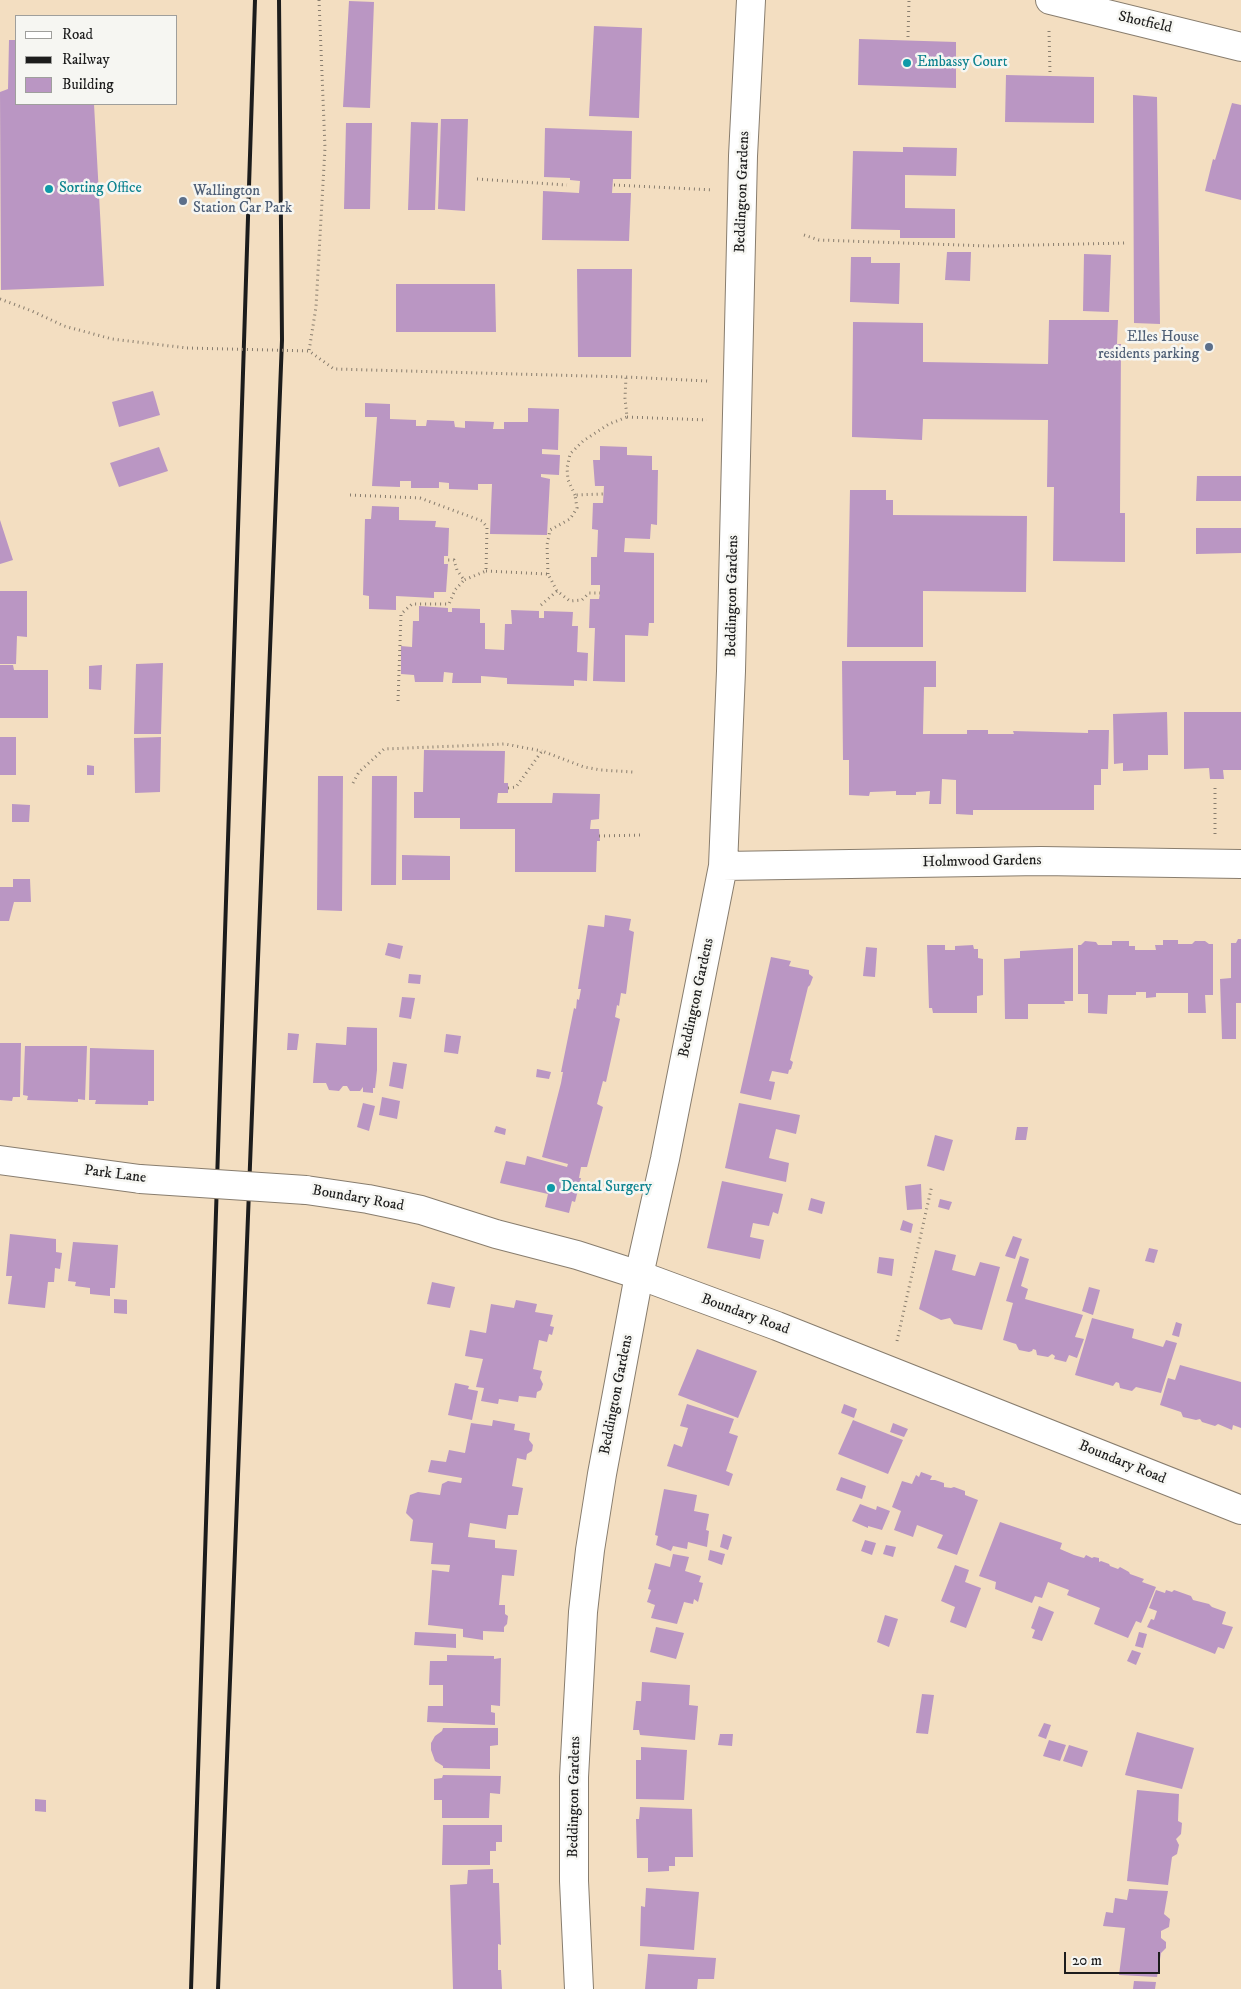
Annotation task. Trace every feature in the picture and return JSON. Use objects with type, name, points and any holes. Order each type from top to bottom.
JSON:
[{"type":"street","name":"Beddington Gardens","points":[[579,1989],[574,1881],[574,1786],[577,1700],[583,1612],[590,1550],[602,1474],[639,1275],[663,1168],[723,866],[728,790],[728,710],[731,671],[738,421],[742,191],[751,0]]},
{"type":"street","name":"Shotfield","points":[[1050,0],[1241,47]]},
{"type":"street","name":"Holmwood Gardens","points":[[723,866],[1041,861],[1241,864]]},
{"type":"street","name":"Park Lane","points":[[0,1160],[140,1179],[230,1186]]},
{"type":"street","name":"Boundary Road","points":[[230,1186],[306,1190],[368,1199],[421,1210],[496,1234],[576,1254],[778,1326],[1241,1510]]},
{"type":"path","points":[[309,351],[316,307],[325,148],[319,0]]},
{"type":"path","points":[[908,37],[909,0]]},
{"type":"path","points":[[1049,28],[1050,73]]},
{"type":"path","points":[[477,179],[567,185]]},
{"type":"path","points":[[614,185],[742,191]]},
{"type":"path","points":[[804,236],[819,240],[988,246],[1127,243]]},
{"type":"path","points":[[0,299],[64,326],[112,339],[187,348],[309,351],[334,369],[626,377],[739,383]]},
{"type":"path","points":[[626,377],[625,398],[627,417]]},
{"type":"path","points":[[600,592],[589,594],[582,600],[570,601],[557,591],[548,574],[547,545],[550,530],[570,519],[577,508],[575,495],[568,480],[567,468],[570,454],[583,441],[609,424],[627,417],[738,421]]},
{"type":"path","points":[[575,495],[603,494]]},
{"type":"path","points":[[350,495],[420,498],[482,521],[488,527],[486,572]]},
{"type":"path","points":[[447,560],[454,560],[457,570],[464,580]]},
{"type":"path","points":[[398,701],[400,614],[412,604],[449,604],[455,590],[464,580],[486,572],[548,574]]},
{"type":"path","points":[[541,605],[557,591]]},
{"type":"path","points":[[353,783],[359,772],[384,749],[505,744],[542,751],[584,767],[633,772]]},
{"type":"path","points":[[508,788],[516,787],[542,751]]},
{"type":"path","points":[[1214,864],[1215,787]]},
{"type":"path","points":[[599,836],[641,835]]},
{"type":"path","points":[[890,1372],[932,1185]]},
{"type":"building","points":[[349,1],[374,2],[370,108],[343,107]]},
{"type":"building","points":[[594,26],[642,28],[639,118],[589,116]]},
{"type":"building","name":"Embassy Court","points":[[859,39],[956,42],[956,88],[858,85]]},
{"type":"building","name":"Sorting Office","points":[[9,40],[15,40],[15,105],[94,105],[104,286],[1,290],[0,92],[8,89]]},
{"type":"building","points":[[1006,75],[1094,77],[1094,123],[1005,122]]},
{"type":"building","points":[[1133,95],[1157,97],[1160,324],[1134,323]]},
{"type":"building","points":[[1232,103],[1241,105],[1241,200],[1205,191],[1213,159],[1215,160]]},
{"type":"building","points":[[441,119],[468,119],[465,211],[438,209]]},
{"type":"building","points":[[411,122],[438,123],[435,210],[408,210]]},
{"type":"building","points":[[346,123],[372,123],[370,209],[344,209]]},
{"type":"building","points":[[545,128],[632,131],[631,179],[613,179],[612,193],[631,193],[629,241],[542,240],[543,191],[579,193],[580,181],[570,180],[570,178],[544,177]]},
{"type":"building","points":[[903,147],[957,148],[956,176],[905,175],[905,208],[955,209],[955,238],[900,238],[900,230],[851,229],[853,151],[903,152]]},
{"type":"building","points":[[947,252],[971,252],[970,281],[945,280]]},
{"type":"building","points":[[1084,254],[1111,255],[1109,312],[1083,311]]},
{"type":"building","points":[[851,257],[871,257],[871,263],[900,263],[899,304],[850,302]]},
{"type":"building","points":[[577,269],[632,269],[631,357],[578,357]]},
{"type":"building","points":[[396,284],[495,284],[496,332],[396,332]]},
{"type":"building","points":[[1049,320],[1118,320],[1117,344],[1121,344],[1120,513],[1125,513],[1125,562],[1053,561],[1054,487],[1047,487],[1048,420],[923,419],[922,440],[852,437],[853,322],[923,323],[923,362],[1048,364]]},
{"type":"building","points":[[153,391],[160,415],[119,427],[112,402]]},
{"type":"building","points":[[365,403],[390,404],[390,419],[416,420],[416,426],[426,426],[427,420],[454,421],[455,427],[465,428],[465,421],[494,422],[493,429],[504,429],[504,422],[528,422],[528,408],[559,409],[558,450],[542,449],[542,454],[560,455],[559,475],[541,474],[541,477],[550,479],[547,535],[490,534],[492,484],[478,484],[478,490],[449,489],[449,483],[439,482],[439,488],[411,488],[411,481],[400,481],[400,487],[372,486],[377,417],[365,417]]},
{"type":"building","points":[[600,446],[627,447],[627,455],[652,456],[652,470],[658,470],[657,525],[651,524],[650,539],[625,538],[624,552],[654,553],[654,623],[649,623],[648,636],[625,635],[625,682],[593,681],[595,628],[589,628],[590,599],[599,599],[600,585],[591,585],[591,557],[597,557],[598,530],[592,529],[593,503],[603,503],[604,486],[595,486],[593,460],[600,460]]},
{"type":"building","points":[[159,447],[168,471],[119,487],[110,463]]},
{"type":"building","points":[[1197,476],[1241,476],[1241,501],[1196,501]]},
{"type":"building","points":[[850,490],[886,490],[886,500],[893,500],[893,515],[1027,516],[1026,592],[923,591],[923,647],[847,647]]},
{"type":"building","points":[[372,506],[399,507],[399,520],[436,521],[435,527],[449,528],[448,556],[444,556],[444,564],[448,564],[446,592],[434,592],[434,598],[396,596],[396,610],[369,609],[369,596],[363,595],[365,519],[371,519]]},
{"type":"building","points":[[0,520],[13,560],[0,564]]},
{"type":"building","points":[[1196,528],[1241,528],[1241,553],[1196,554]]},
{"type":"building","points":[[0,591],[27,591],[27,637],[17,636],[16,664],[0,664]]},
{"type":"building","points":[[419,606],[448,608],[448,612],[452,612],[452,608],[480,609],[480,623],[485,623],[485,649],[504,650],[505,624],[512,624],[511,610],[539,611],[539,618],[544,618],[544,611],[573,612],[572,626],[578,626],[577,652],[588,653],[587,681],[574,680],[574,686],[507,684],[507,678],[481,676],[481,683],[452,683],[453,673],[444,672],[443,682],[415,682],[414,675],[401,674],[401,646],[412,647],[413,621],[419,621]]},
{"type":"building","points":[[842,661],[936,661],[936,687],[924,687],[923,734],[967,734],[967,730],[988,730],[988,734],[1014,734],[1013,731],[1088,733],[1088,730],[1109,730],[1108,769],[1101,769],[1101,785],[1094,785],[1094,810],[973,810],[973,815],[956,814],[956,780],[942,779],[941,804],[929,804],[930,791],[916,792],[916,795],[896,795],[896,791],[870,792],[869,796],[849,795],[849,760],[843,760]]},
{"type":"building","points":[[163,663],[161,734],[134,734],[136,664]]},
{"type":"building","points":[[0,665],[13,665],[14,670],[48,670],[48,718],[0,718]]},
{"type":"building","points":[[102,665],[101,690],[89,689],[89,666]]},
{"type":"building","points":[[1167,712],[1168,755],[1148,755],[1148,770],[1123,771],[1123,763],[1114,764],[1113,714]]},
{"type":"building","points":[[1184,712],[1241,712],[1241,770],[1223,770],[1224,779],[1210,779],[1209,768],[1184,769]]},
{"type":"building","points":[[0,737],[16,737],[16,775],[0,775]]},
{"type":"building","points":[[161,737],[160,792],[135,793],[134,738]]},
{"type":"building","points":[[424,750],[505,751],[504,783],[508,783],[508,793],[498,793],[497,803],[552,803],[553,793],[600,794],[599,819],[591,820],[590,829],[599,829],[600,841],[597,841],[596,872],[515,872],[515,829],[460,829],[460,818],[414,818],[414,792],[423,792]]},
{"type":"building","points":[[87,765],[94,766],[94,775],[87,775]]},
{"type":"building","points":[[318,776],[343,776],[342,911],[317,910]]},
{"type":"building","points":[[372,776],[397,776],[396,885],[371,885]]},
{"type":"building","points":[[12,804],[30,805],[29,822],[12,822]]},
{"type":"building","points":[[402,855],[450,856],[450,880],[402,880]]},
{"type":"building","points":[[13,879],[30,879],[31,902],[14,902],[9,921],[0,921],[0,887],[13,887]]},
{"type":"building","points":[[605,915],[631,919],[629,930],[634,932],[626,994],[621,993],[619,1006],[617,1005],[615,1017],[620,1019],[606,1082],[603,1081],[597,1104],[603,1107],[587,1167],[581,1167],[579,1178],[581,1178],[575,1202],[572,1201],[569,1213],[545,1207],[548,1194],[500,1183],[506,1161],[525,1165],[527,1156],[567,1167],[568,1164],[542,1157],[561,1083],[563,1072],[561,1072],[574,1008],[576,1009],[577,999],[579,1000],[581,989],[578,989],[588,925],[604,927]]},
{"type":"building","points":[[1238,939],[1241,939],[1241,1003],[1236,1003],[1236,1039],[1222,1039],[1220,979],[1231,978],[1231,943],[1236,943]]},
{"type":"building","points":[[1163,940],[1178,940],[1178,944],[1192,944],[1195,941],[1205,941],[1213,944],[1213,995],[1205,995],[1206,1013],[1188,1013],[1188,993],[1156,993],[1156,997],[1146,998],[1146,992],[1136,992],[1136,995],[1108,995],[1107,1014],[1088,1013],[1088,994],[1078,994],[1078,945],[1085,941],[1096,942],[1098,945],[1112,945],[1112,941],[1129,941],[1129,946],[1135,946],[1135,950],[1156,950],[1155,945],[1163,945]]},
{"type":"building","points":[[388,943],[403,946],[400,959],[385,955]]},
{"type":"building","points":[[927,945],[945,945],[945,950],[955,950],[955,946],[973,945],[974,949],[978,949],[978,958],[983,959],[983,995],[977,996],[977,1013],[933,1013],[932,1008],[929,1008]]},
{"type":"building","points":[[866,947],[877,948],[875,977],[863,976]]},
{"type":"building","points":[[1073,948],[1073,1001],[1064,1001],[1065,1004],[1028,1004],[1028,1019],[1005,1019],[1004,959],[1020,958],[1020,951]]},
{"type":"building","points":[[771,957],[791,961],[789,966],[809,970],[809,974],[813,977],[808,987],[790,1060],[793,1062],[791,1069],[788,1074],[772,1071],[769,1081],[775,1082],[771,1100],[740,1093]]},
{"type":"building","points":[[409,974],[421,975],[420,984],[408,983]]},
{"type":"building","points":[[402,997],[415,998],[411,1019],[399,1017]]},
{"type":"building","points":[[347,1027],[377,1028],[377,1070],[373,1093],[363,1092],[363,1087],[360,1091],[350,1091],[347,1086],[343,1086],[339,1091],[329,1090],[326,1083],[313,1083],[316,1043],[346,1045]]},
{"type":"building","points":[[288,1033],[299,1034],[297,1050],[287,1050]]},
{"type":"building","points":[[446,1034],[461,1036],[458,1054],[444,1052]]},
{"type":"building","points":[[0,1043],[21,1043],[20,1097],[13,1097],[12,1101],[0,1100]]},
{"type":"building","points":[[25,1046],[87,1046],[85,1100],[78,1099],[78,1102],[27,1100],[28,1096],[23,1095]]},
{"type":"building","points":[[90,1048],[154,1050],[154,1101],[148,1101],[148,1105],[95,1104],[96,1100],[89,1100]]},
{"type":"building","points":[[393,1062],[407,1064],[403,1089],[389,1086]]},
{"type":"building","points":[[537,1069],[551,1072],[549,1079],[536,1077]]},
{"type":"building","points":[[382,1097],[400,1101],[397,1119],[379,1115]]},
{"type":"building","points":[[363,1103],[375,1106],[369,1131],[357,1127]]},
{"type":"building","points":[[739,1103],[800,1115],[796,1134],[776,1129],[769,1158],[789,1163],[786,1182],[725,1168]]},
{"type":"building","points":[[496,1126],[506,1129],[505,1135],[494,1132]]},
{"type":"building","points":[[1017,1127],[1028,1127],[1026,1140],[1015,1140]]},
{"type":"building","points":[[935,1135],[953,1140],[944,1171],[927,1166]]},
{"type":"building","points":[[722,1181],[783,1194],[778,1214],[773,1212],[769,1226],[753,1223],[750,1237],[764,1240],[760,1259],[707,1248]]},
{"type":"building","points":[[921,1184],[922,1209],[907,1210],[905,1186]]},
{"type":"building","points":[[811,1198],[825,1202],[822,1214],[808,1210]]},
{"type":"building","points":[[940,1199],[952,1202],[949,1210],[938,1207]]},
{"type":"building","points":[[903,1220],[913,1224],[911,1233],[900,1230]]},
{"type":"building","points":[[10,1234],[56,1239],[56,1252],[62,1253],[60,1269],[55,1268],[54,1282],[48,1282],[45,1308],[8,1304],[12,1276],[6,1276]]},
{"type":"building","points":[[1013,1236],[1022,1239],[1015,1259],[1005,1256]]},
{"type":"building","points":[[73,1242],[118,1245],[115,1288],[110,1288],[110,1296],[90,1294],[90,1288],[75,1286],[76,1282],[68,1281]]},
{"type":"building","points":[[1149,1248],[1158,1250],[1154,1263],[1145,1261]]},
{"type":"building","points":[[935,1250],[956,1255],[952,1270],[975,1276],[980,1262],[1000,1267],[982,1330],[954,1324],[950,1318],[941,1320],[919,1309]]},
{"type":"building","points":[[1020,1256],[1029,1259],[1021,1286],[1028,1289],[1025,1299],[1083,1315],[1075,1337],[1084,1339],[1077,1358],[1069,1355],[1066,1362],[1054,1359],[1055,1356],[1052,1354],[1048,1357],[1037,1355],[1036,1350],[1033,1349],[1029,1352],[1019,1350],[1016,1344],[1003,1340],[1013,1303],[1006,1301]]},
{"type":"building","points":[[879,1257],[894,1259],[892,1276],[877,1273]]},
{"type":"building","points":[[432,1282],[455,1287],[450,1308],[427,1304]]},
{"type":"building","points":[[1089,1287],[1100,1290],[1093,1315],[1082,1311]]},
{"type":"building","points":[[114,1299],[127,1300],[127,1314],[114,1313]]},
{"type":"building","points":[[516,1300],[537,1304],[535,1312],[553,1315],[550,1326],[554,1327],[552,1335],[549,1334],[547,1342],[539,1340],[533,1369],[542,1371],[540,1378],[543,1384],[541,1390],[537,1392],[536,1398],[519,1396],[518,1402],[499,1399],[498,1404],[481,1401],[484,1388],[476,1387],[483,1359],[465,1356],[470,1330],[486,1333],[491,1304],[514,1308]]},
{"type":"building","points":[[1092,1318],[1134,1329],[1132,1338],[1163,1347],[1166,1340],[1177,1343],[1161,1393],[1136,1387],[1132,1391],[1120,1388],[1119,1383],[1116,1382],[1113,1386],[1075,1375]]},
{"type":"building","points":[[1176,1322],[1182,1324],[1179,1337],[1172,1335]]},
{"type":"building","points":[[697,1349],[757,1371],[738,1418],[678,1395]]},
{"type":"building","points":[[1180,1365],[1241,1382],[1241,1428],[1233,1425],[1232,1430],[1218,1424],[1215,1426],[1202,1422],[1200,1419],[1183,1417],[1181,1412],[1160,1405],[1168,1378],[1175,1380]]},
{"type":"building","points":[[455,1383],[469,1386],[468,1389],[478,1391],[472,1420],[448,1415]]},
{"type":"building","points":[[687,1404],[734,1419],[729,1433],[738,1436],[726,1471],[733,1474],[729,1486],[667,1466],[674,1444],[682,1447],[688,1428],[680,1426]]},
{"type":"building","points":[[844,1404],[857,1409],[854,1418],[841,1413]]},
{"type":"building","points":[[493,1420],[515,1424],[514,1430],[530,1433],[529,1440],[533,1445],[532,1451],[527,1454],[526,1460],[517,1458],[512,1486],[523,1488],[518,1515],[508,1515],[506,1529],[470,1523],[468,1537],[495,1540],[495,1548],[517,1550],[514,1576],[502,1575],[499,1605],[505,1605],[505,1614],[508,1616],[504,1632],[483,1631],[483,1640],[463,1637],[463,1629],[428,1625],[432,1570],[449,1572],[450,1565],[431,1564],[433,1543],[410,1541],[413,1520],[406,1513],[410,1495],[418,1492],[440,1495],[442,1484],[448,1481],[461,1483],[462,1478],[428,1472],[431,1460],[446,1462],[449,1450],[465,1453],[471,1423],[492,1426]]},
{"type":"building","points":[[853,1420],[903,1440],[888,1474],[838,1454]]},
{"type":"building","points":[[893,1423],[908,1429],[904,1437],[890,1432]]},
{"type":"building","points":[[921,1472],[932,1476],[930,1480],[944,1483],[944,1487],[954,1487],[965,1491],[965,1495],[978,1500],[957,1555],[937,1548],[943,1535],[917,1525],[913,1537],[894,1530],[901,1511],[892,1507],[902,1481],[912,1484],[916,1475],[919,1477]]},
{"type":"building","points":[[841,1477],[866,1486],[862,1499],[836,1490]]},
{"type":"building","points":[[664,1489],[697,1495],[694,1511],[709,1514],[706,1530],[709,1531],[707,1547],[688,1542],[687,1549],[673,1546],[671,1551],[656,1545],[658,1536],[655,1535]]},
{"type":"building","points":[[860,1504],[876,1510],[877,1506],[890,1511],[882,1530],[868,1526],[868,1528],[852,1521]]},
{"type":"building","points":[[1000,1522],[1062,1543],[1060,1549],[1074,1555],[1084,1558],[1086,1555],[1092,1558],[1099,1558],[1099,1562],[1101,1561],[1118,1569],[1120,1567],[1130,1574],[1144,1579],[1142,1582],[1156,1587],[1141,1623],[1136,1621],[1128,1638],[1094,1624],[1100,1608],[1067,1595],[1069,1590],[1048,1582],[1042,1598],[1035,1596],[1032,1603],[995,1589],[996,1582],[979,1576]]},
{"type":"building","points":[[723,1534],[732,1537],[728,1550],[720,1547]]},
{"type":"building","points":[[865,1540],[876,1543],[872,1555],[861,1551]]},
{"type":"building","points":[[886,1545],[896,1547],[893,1557],[883,1554]]},
{"type":"building","points":[[710,1550],[725,1554],[722,1565],[708,1560]]},
{"type":"building","points":[[673,1554],[689,1557],[685,1571],[701,1576],[699,1582],[703,1583],[698,1602],[694,1599],[693,1604],[684,1602],[677,1624],[651,1618],[655,1605],[647,1602],[651,1590],[648,1589],[655,1563],[670,1567]]},
{"type":"building","points":[[955,1565],[969,1570],[965,1582],[981,1588],[966,1628],[950,1622],[955,1607],[941,1601]]},
{"type":"building","points":[[1156,1590],[1165,1593],[1166,1590],[1172,1592],[1174,1590],[1191,1596],[1193,1600],[1209,1604],[1226,1612],[1222,1624],[1233,1627],[1224,1649],[1218,1647],[1215,1654],[1147,1627],[1151,1619],[1154,1620],[1157,1611],[1149,1608]]},
{"type":"building","points":[[1039,1606],[1054,1612],[1042,1641],[1032,1638],[1035,1630],[1031,1628]]},
{"type":"building","points":[[885,1615],[898,1619],[889,1647],[877,1642]]},
{"type":"building","points":[[656,1627],[684,1633],[676,1659],[650,1652]]},
{"type":"building","points":[[415,1632],[456,1634],[456,1648],[414,1645]]},
{"type":"building","points":[[1139,1632],[1147,1634],[1143,1648],[1135,1646]]},
{"type":"building","points":[[1132,1650],[1141,1653],[1136,1665],[1127,1661]]},
{"type":"building","points":[[447,1655],[494,1656],[494,1659],[501,1658],[500,1706],[491,1705],[491,1712],[495,1713],[495,1725],[427,1722],[428,1706],[443,1706],[443,1685],[429,1685],[430,1661],[447,1661]]},
{"type":"building","points":[[642,1682],[690,1685],[689,1705],[698,1706],[695,1740],[640,1735],[639,1730],[633,1730],[636,1701],[641,1701]]},
{"type":"building","points":[[922,1694],[934,1695],[928,1734],[916,1733]]},
{"type":"building","points":[[1044,1723],[1051,1725],[1046,1739],[1038,1736]]},
{"type":"building","points":[[443,1728],[498,1728],[498,1745],[490,1746],[490,1769],[443,1768],[443,1766],[435,1761],[431,1750],[431,1743]]},
{"type":"building","points":[[1137,1732],[1194,1748],[1182,1789],[1125,1775]]},
{"type":"building","points":[[720,1734],[733,1734],[732,1746],[718,1745]]},
{"type":"building","points":[[1049,1740],[1066,1745],[1060,1761],[1043,1756]]},
{"type":"building","points":[[1069,1745],[1088,1751],[1082,1767],[1063,1761]]},
{"type":"building","points":[[641,1747],[687,1750],[684,1800],[636,1799],[636,1760],[641,1760]]},
{"type":"building","points":[[443,1775],[501,1776],[500,1794],[490,1793],[489,1818],[442,1818],[442,1800],[434,1800],[434,1779],[442,1778]]},
{"type":"building","points":[[1137,1790],[1179,1794],[1178,1821],[1182,1823],[1181,1834],[1176,1839],[1179,1845],[1177,1854],[1172,1857],[1168,1885],[1127,1881]]},
{"type":"building","points":[[35,1799],[46,1800],[46,1812],[35,1811]]},
{"type":"building","points":[[640,1807],[692,1809],[693,1857],[675,1857],[675,1866],[669,1866],[669,1871],[648,1872],[648,1858],[637,1858],[636,1819],[639,1819]]},
{"type":"building","points":[[443,1825],[502,1825],[502,1842],[496,1842],[496,1851],[490,1851],[490,1865],[442,1865]]},
{"type":"building","points":[[493,1869],[493,1883],[499,1883],[501,1945],[498,1944],[498,1970],[501,1970],[502,1989],[453,1989],[450,1885],[467,1884],[468,1870]]},
{"type":"building","points":[[646,1888],[699,1892],[694,1950],[640,1946],[641,1906],[645,1907]]},
{"type":"building","points":[[1129,1889],[1168,1891],[1164,1914],[1170,1919],[1169,1927],[1161,1931],[1161,1938],[1166,1942],[1166,1948],[1161,1953],[1157,1977],[1119,1975],[1125,1928],[1103,1926],[1106,1912],[1113,1913],[1115,1898],[1127,1900]]},
{"type":"building","points":[[648,1954],[716,1958],[714,1979],[698,1979],[697,1989],[645,1989]]},
{"type":"building","points":[[1134,1981],[1156,1982],[1155,1989],[1133,1989]]},
{"type":"railway","points":[[191,1989],[255,0]]},
{"type":"railway","points":[[218,1989],[282,340],[279,0]]},
{"type":"place","name":"Embassy Court","points":[[907,63]]},
{"type":"place","name":"Sorting Office","points":[[49,189]]},
{"type":"place","name":"Wallington Station Car Park","points":[[183,201]]},
{"type":"place","name":"Elles House residents parking","points":[[1209,347]]},
{"type":"place","name":"Dental Surgery","points":[[551,1188]]}]
